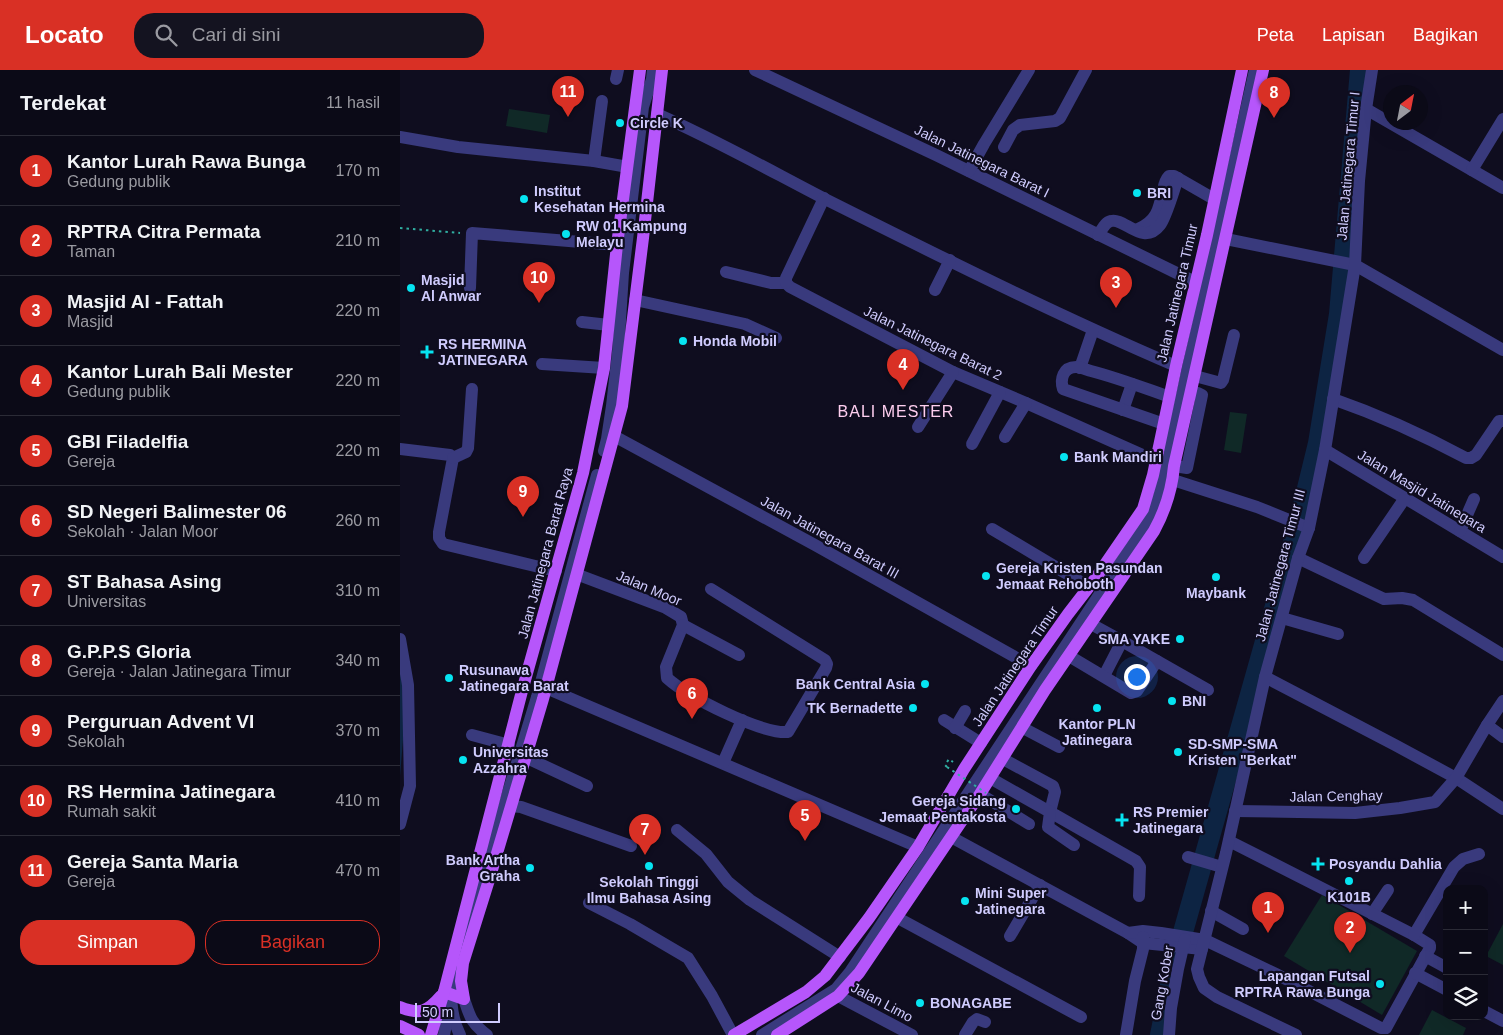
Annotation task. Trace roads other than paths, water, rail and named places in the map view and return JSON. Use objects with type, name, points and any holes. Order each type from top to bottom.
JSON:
[{"type":"main road","name":"Jalan Jatinegara Barat Raya","points":[[430,1035],[448,993],[496,790],[583,473],[604,368],[617,245],[640,70]]},
{"type":"main road","points":[[464,999],[461,981],[463,963],[546,688],[622,406],[662,70]]},
{"type":"main road","name":"Jalan Jatinegara Timur","points":[[777,1035],[838,996],[859,974],[893,915],[983,793],[990,778],[1046,690],[1162,517],[1173,480],[1174,466],[1195,376],[1217,237],[1214,199],[1242,70]]},
{"type":"main road","name":"Jalan Jatinegara Timur","points":[[733,1035],[806,992],[825,976],[840,957],[918,847],[960,774],[1031,666],[1143,509],[1150,488],[1195,282],[1234,197],[1263,70]]},
{"type":"main road","points":[[878,906],[893,915]]},
{"type":"main road","points":[[400,1008],[411,1012],[425,1010],[448,993],[464,999]]},
{"type":"main road","points":[[400,1026],[419,1035]]},
{"type":"street","points":[[444,1035],[448,993],[537,697],[607,439],[618,353],[623,273],[643,107],[653,70]]},
{"type":"street","name":"Jalan Jatinegara Barat I","points":[[755,70],[969,171],[1195,282]]},
{"type":"street","points":[[969,171],[1029,70]]},
{"type":"street","points":[[1004,147],[1013,130],[1020,125],[1056,121],[1060,118],[1086,70]]},
{"type":"street","points":[[762,1035],[836,989],[893,915],[1148,520],[1159,496],[1256,70]]},
{"type":"street","name":"Jalan Jatinegara Timur I","points":[[1353,265],[1366,109],[1372,70]]},
{"type":"street","points":[[594,161],[602,102]]},
{"type":"street","points":[[1366,109],[1503,188]]},
{"type":"street","points":[[657,114],[700,132],[824,198],[1093,330],[1176,366]]},
{"type":"street","points":[[1472,170],[1503,119]]},
{"type":"street","points":[[400,137],[458,147],[594,161],[628,167]]},
{"type":"street","points":[[1098,235],[1106,224],[1111,221],[1118,221],[1133,231],[1144,233],[1154,230],[1161,225],[1178,178],[1214,199]]},
{"type":"street","points":[[726,272],[771,283],[786,283],[786,278],[824,198]]},
{"type":"street","points":[[470,288],[472,234],[617,245]]},
{"type":"street","points":[[1217,237],[1353,265],[1503,350]]},
{"type":"street","points":[[935,290],[950,260]]},
{"type":"street","name":"Jalan Jatinegara Timur III","points":[[1296,1035],[1217,997],[1204,988],[1197,968],[1229,841],[1265,677],[1298,558],[1303,525],[1325,450],[1353,265]]},
{"type":"street","name":"Jalan Jatinegara Barat 2","points":[[786,283],[954,372],[1156,461]]},
{"type":"street","points":[[635,300],[745,324],[776,338]]},
{"type":"street","points":[[582,322],[609,326]]},
{"type":"street","points":[[1080,368],[1093,330]]},
{"type":"street","points":[[1195,376],[1221,383],[1234,335]]},
{"type":"street","points":[[542,364],[604,368]]},
{"type":"street","points":[[1164,424],[1063,389],[1061,383],[1062,374],[1076,367],[1170,397]]},
{"type":"street","points":[[918,427],[954,372]]},
{"type":"street","points":[[1123,410],[1132,384]]},
{"type":"street","points":[[452,458],[466,452],[470,443],[472,389]]},
{"type":"street","points":[[972,444],[1000,392]]},
{"type":"street","points":[[1333,399],[1370,412],[1435,441],[1466,458],[1476,455],[1499,421],[1502,420]]},
{"type":"street","points":[[1004,437],[1026,403]]},
{"type":"street","name":"Jalan Jatinegara Barat III","points":[[614,436],[815,545],[1031,666]]},
{"type":"street","points":[[400,448],[450,455],[452,458]]},
{"type":"street","name":"Jalan Masjid Jatinegara","points":[[1325,450],[1503,557]]},
{"type":"street","points":[[452,458],[438,538],[440,541],[448,545],[556,571]]},
{"type":"street","points":[[1173,480],[1257,507],[1303,525]]},
{"type":"street","points":[[1364,558],[1405,498]]},
{"type":"street","points":[[1460,531],[1474,499]]},
{"type":"street","points":[[992,529],[1088,587]]},
{"type":"street","points":[[1298,558],[1384,599],[1402,598],[1413,600],[1503,655]]},
{"type":"street","name":"Jalan Moor","points":[[576,574],[666,608],[681,617],[683,625],[666,667],[667,678],[676,686],[698,700],[742,720],[774,731],[788,732],[827,664],[825,660],[711,590]]},
{"type":"street","points":[[1282,618],[1338,634]]},
{"type":"street","points":[[1091,624],[1208,690]]},
{"type":"street","points":[[683,625],[739,655]]},
{"type":"street","points":[[400,639],[408,685],[410,786],[400,824]]},
{"type":"street","points":[[1104,676],[1122,642]]},
{"type":"street","points":[[1069,656],[1129,692],[1134,693],[1157,661]]},
{"type":"street","points":[[1265,677],[1387,740],[1456,778],[1503,808]]},
{"type":"street","points":[[546,688],[918,847]]},
{"type":"street","name":"Jalan Cenghay","points":[[1235,811],[1355,813],[1435,802],[1456,778],[1487,724],[1503,701]]},
{"type":"street","points":[[955,728],[966,711]]},
{"type":"street","points":[[723,763],[742,720]]},
{"type":"street","points":[[944,720],[980,743]]},
{"type":"street","points":[[1487,724],[1503,737]]},
{"type":"street","points":[[1023,728],[1060,747]]},
{"type":"street","points":[[472,735],[509,745]]},
{"type":"street","points":[[525,757],[588,786]]},
{"type":"street","points":[[1003,759],[1053,786],[1055,792],[1048,827],[1074,845]]},
{"type":"street","points":[[990,778],[1136,861],[1140,867],[1139,896]]},
{"type":"street","points":[[983,793],[1029,824]]},
{"type":"street","points":[[510,806],[521,807],[631,846]]},
{"type":"street","points":[[678,830],[706,854],[728,882],[750,900],[840,957]]},
{"type":"street","points":[[951,837],[1128,933],[1143,937],[1204,945],[1384,1028],[1388,1024],[1430,945],[1414,935],[1229,841]]},
{"type":"street","points":[[1414,935],[1454,867],[1463,859],[1479,854]]},
{"type":"street","points":[[1196,859],[1222,867]]},
{"type":"street","points":[[1010,936],[1040,885]]},
{"type":"street","points":[[1372,914],[1388,890]]},
{"type":"street","points":[[589,903],[688,958],[712,996],[733,1035]]},
{"type":"street","points":[[1212,911],[1242,929]]},
{"type":"street","points":[[893,915],[1081,1017]]},
{"type":"street","points":[[1126,1035],[1143,937]]},
{"type":"street","name":"Gang Kober","points":[[1168,1035],[1183,941]]},
{"type":"street","points":[[1425,956],[1443,966]]},
{"type":"street","points":[[1415,973],[1443,988]]},
{"type":"street","points":[[448,993],[453,1016],[460,1035]]},
{"type":"street","name":"Jalan Limo","points":[[838,996],[912,1035]]},
{"type":"street","points":[[464,999],[475,1026],[487,1035]]},
{"type":"street","points":[[1488,1013],[1503,1021]]},
{"type":"street","points":[[965,1035],[977,1019],[986,1022]]},
{"type":"water","points":[[400,661],[405,717],[400,776]]},
{"type":"waterway","points":[[1176,957],[1300,517],[1318,443],[1339,314],[1360,70]]},
{"type":"waterway","points":[[1160,1035],[1170,985]]},
{"type":"place","name":"Gereja Santa Maria","points":[[568,117]]},
{"type":"place","name":"G.P.P.S Gloria","points":[[1274,118]]},
{"type":"place","name":"Circle K","points":[[620,123]]},
{"type":"place","name":"BRI","points":[[1137,193]]},
{"type":"place","name":"Institut Kesehatan Hermina","points":[[524,199]]},
{"type":"place","name":"RW 01 Kampung Melayu","points":[[566,234]]},
{"type":"place","name":"Masjid Al Anwar","points":[[411,288]]},
{"type":"place","name":"RS Hermina Jatinegara","points":[[539,303]]},
{"type":"place","name":"Masjid Al - Fattah","points":[[1116,308]]},
{"type":"place","name":"Honda Mobil","points":[[683,341]]},
{"type":"place","name":"RS HERMINA JATINEGARA","points":[[427,352]]},
{"type":"place","name":"Kantor Lurah Bali Mester","points":[[903,390]]},
{"type":"place","name":"Bank Mandiri","points":[[1064,457]]},
{"type":"place","name":"Perguruan Advent VI","points":[[523,517]]},
{"type":"place","name":"Gereja Kristen Pasundan Jemaat Rehoboth","points":[[986,576]]},
{"type":"place","name":"Maybank","points":[[1216,577]]},
{"type":"place","name":"SMA YAKE","points":[[1180,639]]},
{"type":"place","name":"Rusunawa Jatinegara Barat","points":[[449,678]]},
{"type":"place","name":"Bank Central Asia","points":[[925,684]]},
{"type":"place","name":"BNI","points":[[1172,701]]},
{"type":"place","name":"TK Bernadette","points":[[913,708]]},
{"type":"place","name":"Kantor PLN Jatinegara","points":[[1097,708]]},
{"type":"place","name":"SD Negeri Balimester 06","points":[[692,719]]},
{"type":"place","name":"SD-SMP-SMA Kristen \"Berkat\"","points":[[1178,752]]},
{"type":"place","name":"Universitas Azzahra","points":[[463,760]]},
{"type":"place","name":"Gereja Sidang Jemaat Pentakosta","points":[[1016,809]]},
{"type":"place","name":"RS Premier Jatinegara","points":[[1122,820]]},
{"type":"place","name":"GBI Filadelfia","points":[[805,841]]},
{"type":"place","name":"ST Bahasa Asing","points":[[645,855]]},
{"type":"place","name":"Posyandu Dahlia","points":[[1318,864]]},
{"type":"place","name":"Sekolah Tinggi Ilmu Bahasa Asing","points":[[649,866]]},
{"type":"place","name":"Bank Artha Graha","points":[[530,868]]},
{"type":"place","name":"K101B","points":[[1349,881]]},
{"type":"place","name":"Mini Super Jatinegara","points":[[965,901]]},
{"type":"place","name":"Kantor Lurah Rawa Bunga","points":[[1268,933]]},
{"type":"place","name":"RPTRA Citra Permata","points":[[1350,953]]},
{"type":"place","name":"Lapangan Futsal RPTRA Rawa Bunga","points":[[1380,984]]},
{"type":"place","name":"BONAGABE","points":[[920,1003]]},
{"type":"district","name":"BALI MESTER","points":[[896,411]]}]
